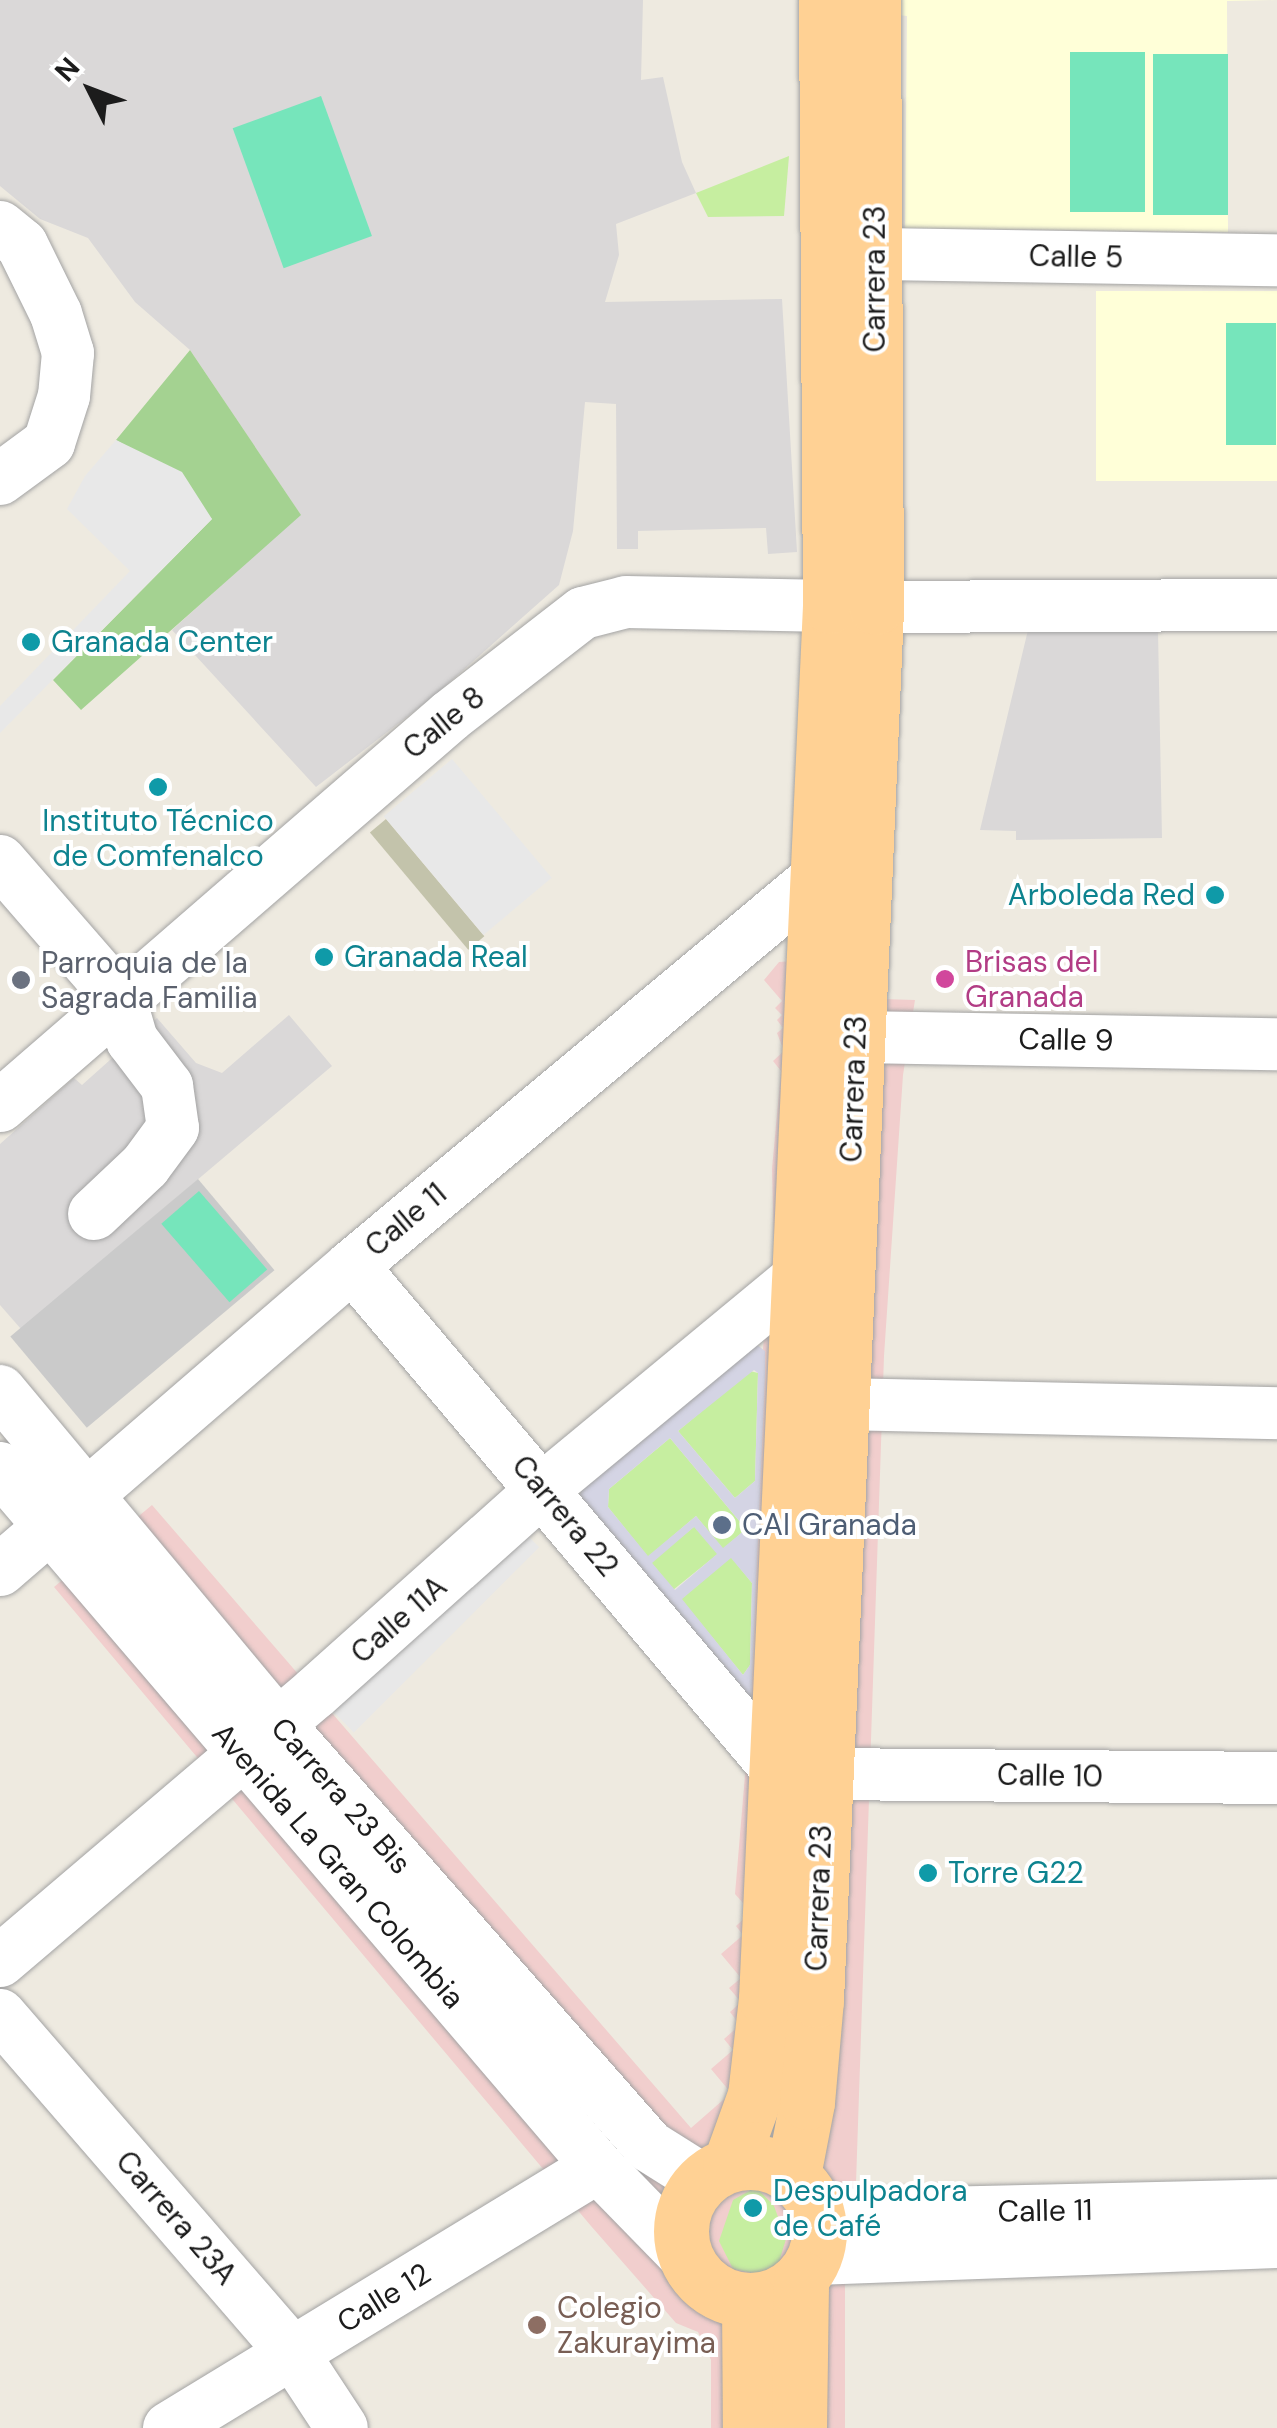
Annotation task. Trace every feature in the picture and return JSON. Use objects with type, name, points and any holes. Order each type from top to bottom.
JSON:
[{"type":"main road","name":"Carrera 23","points":[[716,2172],[755,2095],[799,1771],[841,1404],[856,1037],[853,606],[826,0]]},
{"type":"main road","name":"Carrera 23","points":[[799,2428],[807,2102],[816,2000],[799,1771],[797,1279],[818,876],[853,606],[875,254],[873,0]]},
{"type":"main road","points":[[771,2164],[806,2230],[786,2290],[749,2300],[720,2294],[696,2276],[685,2256],[680,2234],[683,2212],[716,2172],[771,2164]]},
{"type":"main road","points":[[749,2300],[750,2428]]},
{"type":"street","points":[[0,227],[22,246],[56,314],[68,353],[64,396],[49,443],[0,479]]},
{"type":"street","name":"Calle 5","points":[[875,254],[1277,260]]},
{"type":"street","name":"Calle 8","points":[[0,1106],[450,716],[582,613],[626,602],[1277,606]]},
{"type":"street","points":[[0,861],[120,999],[132,1040],[167,1086],[173,1128],[145,1166],[94,1214]]},
{"type":"street","name":"Calle 11","points":[[0,1570],[352,1266],[818,876]]},
{"type":"street","name":"Calle 9","points":[[856,1037],[1277,1044]]},
{"type":"street","name":"Carrera 22","points":[[352,1266],[543,1490],[799,1771]]},
{"type":"street","name":"Calle 11A","points":[[0,1961],[260,1740],[543,1490],[797,1279]]},
{"type":"street","name":"Carrera 23 Bis","points":[[0,1391],[69,1511],[260,1740],[649,2146],[716,2172]]},
{"type":"street","points":[[841,1404],[1277,1413]]},
{"type":"street","points":[[0,1468],[69,1511]]},
{"type":"street","name":"Avenida La Gran Colombia","points":[[260,1740],[598,2167],[685,2256]]},
{"type":"street","name":"Calle 10","points":[[799,1771],[1277,1778]]},
{"type":"street","name":"Carrera 23A","points":[[0,2015],[294,2355],[342,2428]]},
{"type":"street","name":"Calle 12","points":[[169,2428],[598,2167]]},
{"type":"street","name":"Calle 11","points":[[806,2230],[850,2216],[1277,2205]]},
{"type":"street","name":"Calle 11","points":[[806,2230],[1277,2242]]},
{"type":"shaded area","points":[[0,0],[643,0],[641,80],[663,77],[682,162],[696,193],[616,224],[619,255],[605,302],[782,299],[797,552],[768,554],[766,528],[638,531],[638,549],[617,549],[616,404],[585,402],[573,531],[559,585],[434,696],[316,787],[172,630],[300,514],[190,350],[135,302],[88,238],[40,219],[0,186]]},
{"type":"shaded area","points":[[899,0],[1277,0],[1227,1],[1228,232],[905,228],[907,16],[898,15]]},
{"type":"shaded area","points":[[1096,291],[1277,291],[1277,481],[1096,481]]},
{"type":"shaded area","points":[[116,440],[182,472],[212,519],[0,733],[0,706],[130,571],[67,509],[85,476]]},
{"type":"shaded area","points":[[1028,630],[1158,631],[1162,838],[1016,840],[1016,831],[980,830]]},
{"type":"shaded area","points":[[452,759],[552,878],[483,935],[384,816]]},
{"type":"shaded area","points":[[386,819],[484,936],[468,950],[370,832]]},
{"type":"shaded area","points":[[883,955],[882,999],[915,1000],[903,1075],[884,1356],[856,2183],[845,2284],[845,2428],[711,2428],[711,2360],[698,2332],[676,2323],[591,2226],[54,1587],[152,1505],[691,2128],[731,2093],[711,2069],[733,2050],[724,2039],[740,2025],[730,2012],[741,2002],[729,1988],[741,1978],[721,1954],[743,1935],[736,1926],[751,1912],[735,1894],[751,1704],[763,1348],[774,1247],[772,1169],[781,1071],[773,1061],[784,1051],[777,1033],[783,1028],[777,1020],[782,1015],[775,1008],[782,1001],[764,980],[779,962]]},
{"type":"shaded area","points":[[289,1015],[332,1066],[21,1329],[0,1305],[0,1144],[74,1078],[82,1085],[157,1018],[196,1063],[222,1073]]},
{"type":"shaded area","points":[[198,1179],[274,1270],[87,1428],[10,1336]]},
{"type":"shaded area","points":[[756,1344],[765,1351],[751,1704],[581,1501],[582,1487]],"holes":[[[754,1370],[758,1373],[755,1481],[735,1498],[678,1431]],[[670,1438],[746,1529],[723,1548],[696,1516],[648,1556],[608,1507],[609,1489]],[[694,1527],[717,1554],[675,1590],[652,1563]],[[731,1558],[752,1583],[750,1665],[743,1675],[682,1599]]]},
{"type":"shaded area","points":[[513,1521],[539,1547],[354,1732],[328,1706]]},
{"type":"green space","points":[[1070,52],[1145,52],[1145,212],[1070,212]]},
{"type":"green space","points":[[1153,54],[1228,54],[1228,215],[1153,215]]},
{"type":"green space","points":[[321,96],[372,236],[284,268],[233,128]]},
{"type":"green space","points":[[789,156],[784,216],[708,217],[696,193]]},
{"type":"green space","points":[[1226,323],[1276,323],[1276,445],[1226,445]]},
{"type":"green space","points":[[190,350],[301,515],[81,710],[53,680],[212,519],[142,455],[116,440]]},
{"type":"green space","points":[[199,1191],[267,1269],[229,1302],[161,1224]]},
{"type":"green space","points":[[750,1371],[758,1373],[755,1481],[735,1498],[678,1431]]},
{"type":"green space","points":[[670,1438],[746,1529],[723,1549],[696,1516],[648,1557],[608,1507],[609,1489]]},
{"type":"green space","points":[[695,1526],[718,1554],[673,1590],[651,1562]]},
{"type":"green space","points":[[731,1557],[752,1583],[750,1665],[743,1675],[681,1599]]},
{"type":"green space","points":[[756,2187],[774,2206],[786,2239],[779,2262],[762,2275],[733,2269],[719,2241],[733,2200]]},
{"type":"place","name":"Granada Center","points":[[31,642]]},
{"type":"place","name":"Instituto Técnico de Comfenalco","points":[[158,787]]},
{"type":"place","name":"Arboleda Red","points":[[1215,895]]},
{"type":"place","name":"Granada Real","points":[[324,957]]},
{"type":"place","name":"Brisas del Granada","points":[[945,979]]},
{"type":"place","name":"Parroquia de la Sagrada Familia","points":[[21,980]]},
{"type":"place","name":"CAI Granada","points":[[722,1525]]},
{"type":"place","name":"Torre G22","points":[[928,1873]]},
{"type":"place","name":"Despulpadora de Café","points":[[753,2208]]},
{"type":"place","name":"Colegio Zakurayima","points":[[537,2325]]}]
